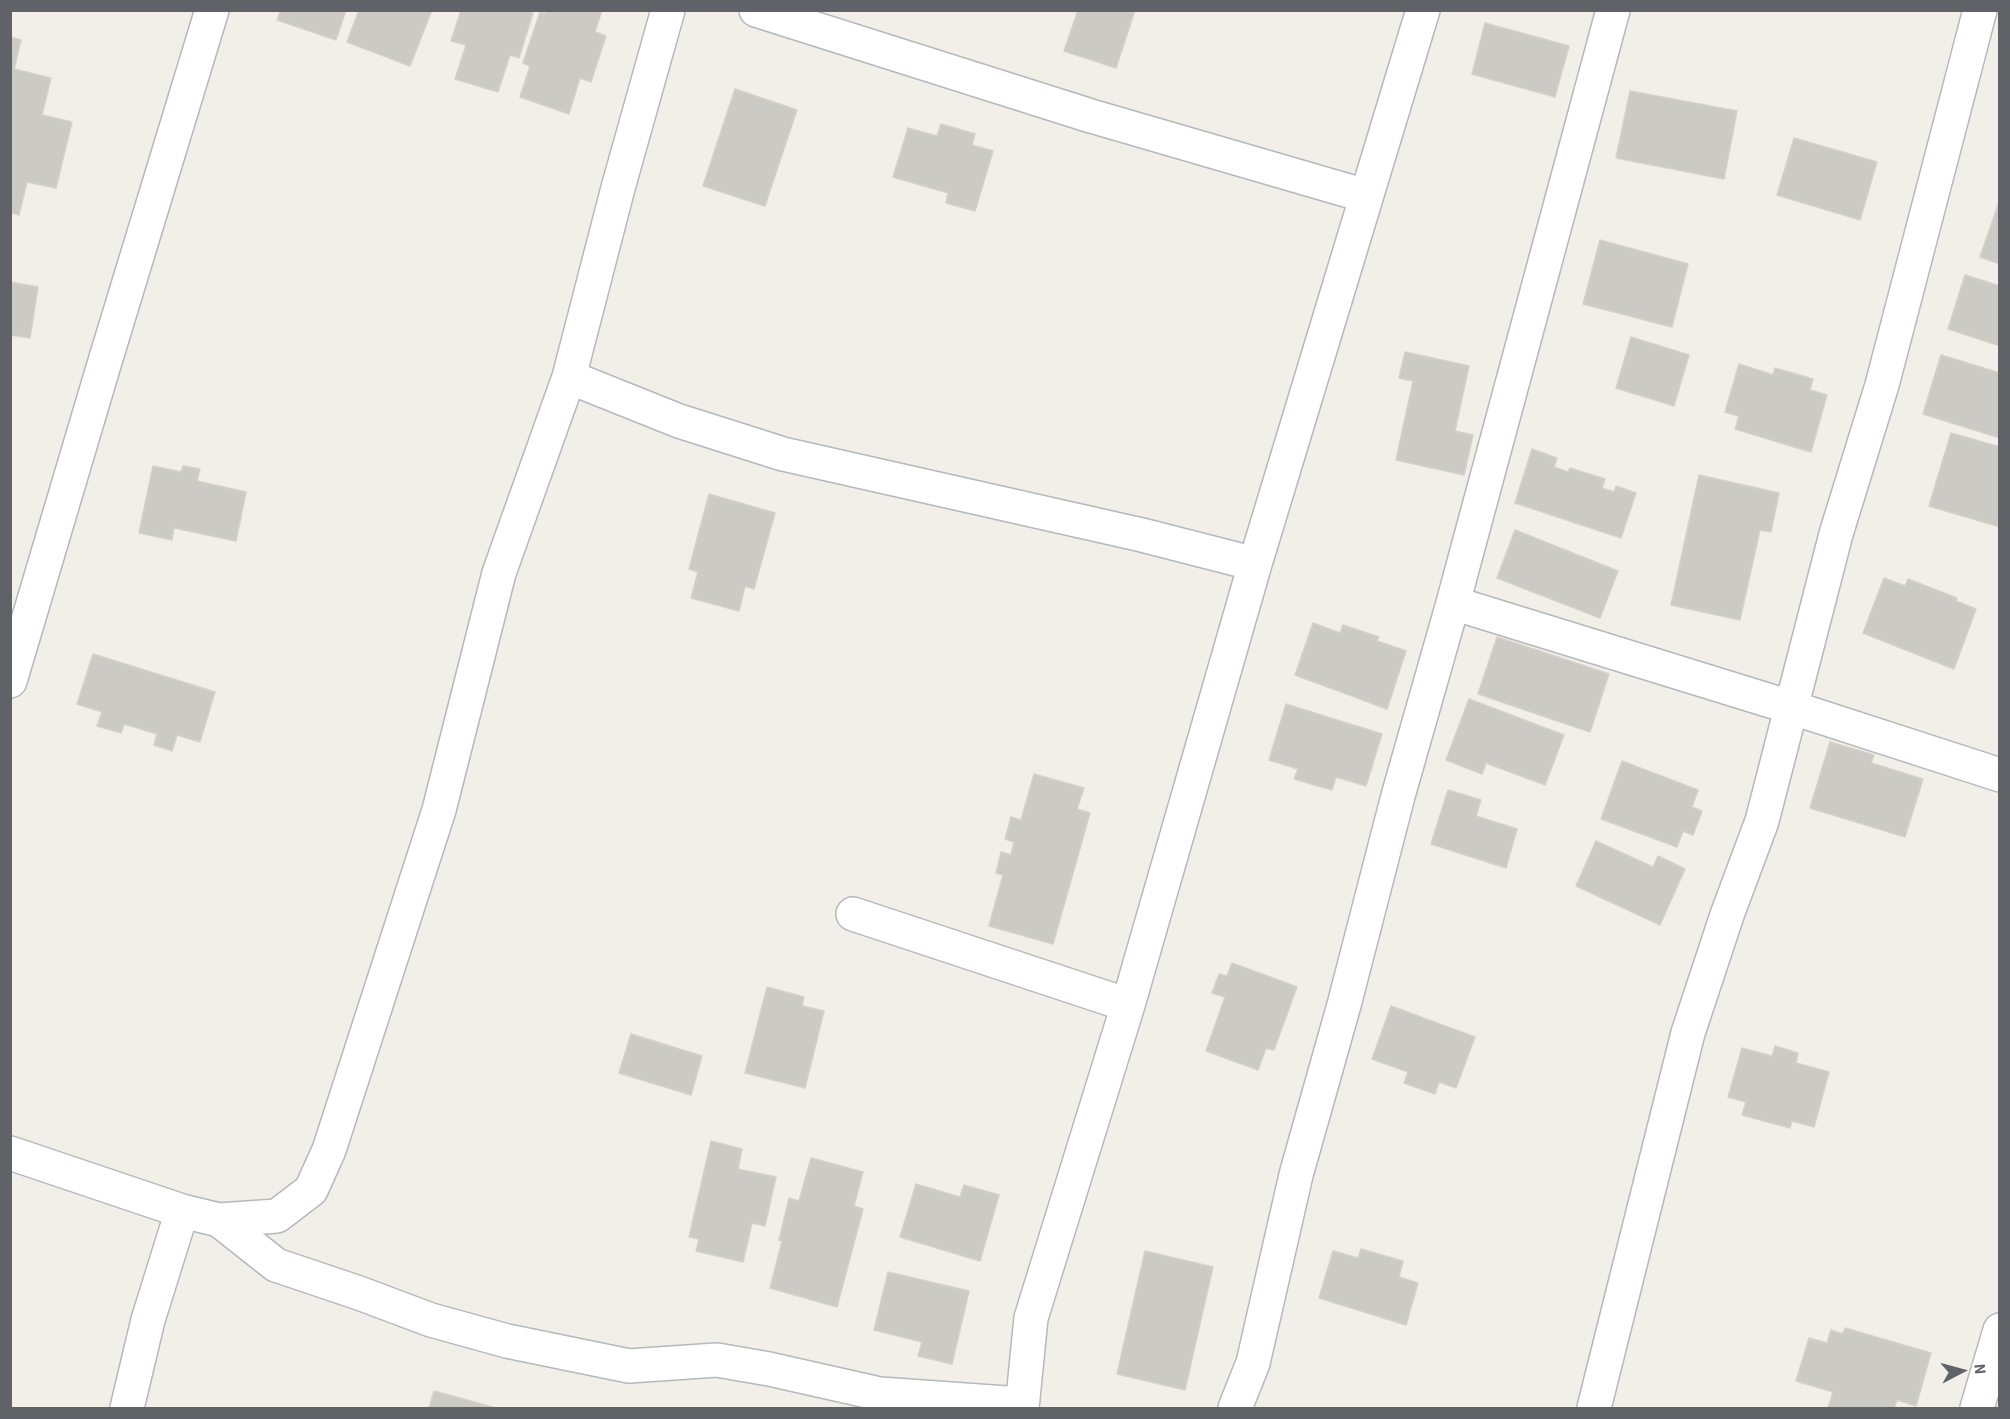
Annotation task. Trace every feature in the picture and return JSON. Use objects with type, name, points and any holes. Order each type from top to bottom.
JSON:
[{"type":"street","points":[[10,681],[212,10]]},
{"type":"street","points":[[10,1153],[182,1211],[219,1220],[277,1216],[311,1190],[329,1150],[439,810],[499,573],[569,377],[621,177],[668,10]]},
{"type":"street","points":[[756,10],[1091,116],[1366,196]]},
{"type":"street","points":[[219,1220],[276,1265],[431,1320],[507,1341],[629,1366],[717,1360],[769,1369],[880,1394],[1021,1406],[1031,1318],[1128,1005],[1255,564],[1424,10]]},
{"type":"street","points":[[1235,1408],[1253,1364],[1296,1175],[1613,10]]},
{"type":"street","points":[[1594,1408],[1688,1033],[1727,915],[1762,821],[1836,534],[1882,385],[1980,10]]},
{"type":"street","points":[[569,377],[679,421],[783,454],[1142,535],[1255,564]]},
{"type":"street","points":[[1453,603],[1790,707],[2000,775]]},
{"type":"street","points":[[853,914],[1128,1005]]},
{"type":"street","points":[[128,1408],[148,1320],[182,1211]]},
{"type":"street","points":[[1977,1408],[2000,1330]]},
{"type":"building","points":[[281,10],[346,10],[336,40],[277,20]]},
{"type":"building","points":[[359,10],[432,10],[410,66],[347,42]]},
{"type":"building","points":[[461,10],[526,10],[533,13],[519,58],[510,55],[498,92],[455,79],[466,45],[451,41]]},
{"type":"building","points":[[546,10],[602,10],[595,32],[606,36],[591,82],[580,78],[569,114],[520,97],[530,66],[523,63],[540,12],[545,14]]},
{"type":"building","points":[[1078,10],[1135,10],[1116,68],[1064,51]]},
{"type":"building","points":[[1485,23],[1569,46],[1555,97],[1472,74]]},
{"type":"building","points":[[10,37],[21,40],[14,69],[51,78],[42,115],[72,122],[56,188],[27,182],[19,215],[10,212]]},
{"type":"building","points":[[735,89],[797,110],[765,206],[703,186]]},
{"type":"building","points":[[1630,91],[1737,111],[1724,179],[1616,158]]},
{"type":"building","points":[[941,124],[975,134],[972,145],[993,151],[975,211],[946,203],[948,193],[893,177],[908,128],[937,136]]},
{"type":"building","points":[[1794,138],[1877,162],[1860,220],[1777,195]]},
{"type":"building","points":[[2000,202],[2000,264],[1980,257]]},
{"type":"building","points":[[1600,240],[1688,264],[1672,327],[1583,304]]},
{"type":"building","points":[[1965,275],[2000,286],[2000,346],[1948,329]]},
{"type":"building","points":[[10,282],[38,287],[30,338],[10,335]]},
{"type":"building","points":[[1631,337],[1689,355],[1674,406],[1616,388]]},
{"type":"building","points":[[1405,352],[1469,366],[1455,431],[1473,435],[1464,475],[1396,460],[1413,381],[1399,378]]},
{"type":"building","points":[[1941,355],[2000,373],[2000,438],[1923,414]]},
{"type":"building","points":[[1739,364],[1773,375],[1775,368],[1813,379],[1810,390],[1827,395],[1811,452],[1735,429],[1739,416],[1725,412]]},
{"type":"building","points":[[1951,433],[2000,447],[2000,527],[1929,506]]},
{"type":"building","points":[[1532,449],[1557,458],[1554,467],[1568,472],[1570,468],[1605,479],[1602,488],[1614,492],[1616,486],[1636,493],[1621,538],[1515,503]]},
{"type":"building","points":[[153,466],[181,472],[183,466],[200,469],[197,481],[246,492],[236,541],[174,528],[172,540],[139,533]]},
{"type":"building","points":[[1699,475],[1779,493],[1771,532],[1760,530],[1740,620],[1671,605]]},
{"type":"building","points":[[709,494],[775,513],[754,589],[745,586],[739,611],[691,598],[698,572],[689,569]]},
{"type":"building","points":[[1515,530],[1618,571],[1600,618],[1497,578]]},
{"type":"building","points":[[1884,578],[1905,586],[1908,579],[1957,598],[1956,601],[1976,609],[1954,669],[1863,633]]},
{"type":"building","points":[[1313,623],[1340,633],[1343,625],[1379,637],[1377,641],[1406,651],[1387,709],[1295,675]]},
{"type":"building","points":[[1497,637],[1609,674],[1590,732],[1478,694]]},
{"type":"building","points":[[93,654],[215,692],[200,742],[177,735],[172,751],[154,745],[157,734],[124,724],[121,733],[97,726],[102,712],[77,704]]},
{"type":"building","points":[[1469,699],[1564,735],[1545,785],[1486,763],[1482,774],[1446,760]]},
{"type":"building","points":[[1286,704],[1382,734],[1366,786],[1336,777],[1332,790],[1294,779],[1298,769],[1269,760]]},
{"type":"building","points":[[1830,742],[1874,755],[1871,763],[1923,779],[1905,837],[1810,808]]},
{"type":"building","points":[[1622,761],[1698,790],[1692,807],[1702,811],[1693,835],[1683,831],[1677,847],[1601,819]]},
{"type":"building","points":[[1034,774],[1084,788],[1077,809],[1090,813],[1053,944],[989,926],[1003,875],[996,873],[1001,852],[1011,855],[1014,842],[1005,839],[1011,817],[1021,820]]},
{"type":"building","points":[[1448,790],[1481,800],[1476,816],[1517,829],[1506,868],[1431,844]]},
{"type":"building","points":[[1596,841],[1653,867],[1658,856],[1685,869],[1660,925],[1576,886]]},
{"type":"building","points":[[1232,963],[1297,987],[1274,1050],[1266,1048],[1258,1070],[1206,1051],[1225,997],[1212,993],[1219,974],[1227,976]]},
{"type":"building","points":[[767,987],[804,997],[802,1006],[824,1011],[805,1088],[745,1073]]},
{"type":"building","points":[[1391,1006],[1475,1037],[1456,1088],[1439,1082],[1435,1094],[1404,1083],[1408,1072],[1372,1059]]},
{"type":"building","points":[[631,1034],[702,1056],[691,1095],[619,1073]]},
{"type":"building","points":[[1775,1046],[1798,1053],[1796,1063],[1829,1072],[1814,1127],[1792,1121],[1790,1128],[1742,1115],[1746,1102],[1728,1097],[1742,1048],[1772,1056]]},
{"type":"building","points":[[711,1141],[742,1149],[738,1169],[776,1177],[765,1226],[752,1223],[743,1262],[696,1251],[699,1239],[689,1237]]},
{"type":"building","points":[[811,1158],[863,1172],[854,1206],[863,1209],[837,1307],[770,1288],[782,1241],[779,1240],[789,1198],[799,1201]]},
{"type":"building","points":[[916,1184],[960,1197],[964,1185],[999,1195],[980,1261],[900,1237]]},
{"type":"building","points":[[1361,1249],[1403,1261],[1399,1277],[1418,1283],[1406,1325],[1319,1298],[1333,1251],[1358,1258]]},
{"type":"building","points":[[1145,1251],[1213,1267],[1185,1390],[1117,1374]]},
{"type":"building","points":[[888,1272],[969,1291],[952,1364],[918,1356],[922,1342],[874,1330]]},
{"type":"building","points":[[1845,1328],[1931,1353],[1916,1406],[1897,1400],[1894,1408],[1828,1408],[1833,1392],[1796,1381],[1809,1338],[1827,1343],[1831,1330],[1843,1334]]},
{"type":"building","points":[[434,1391],[496,1408],[429,1408]]}]
